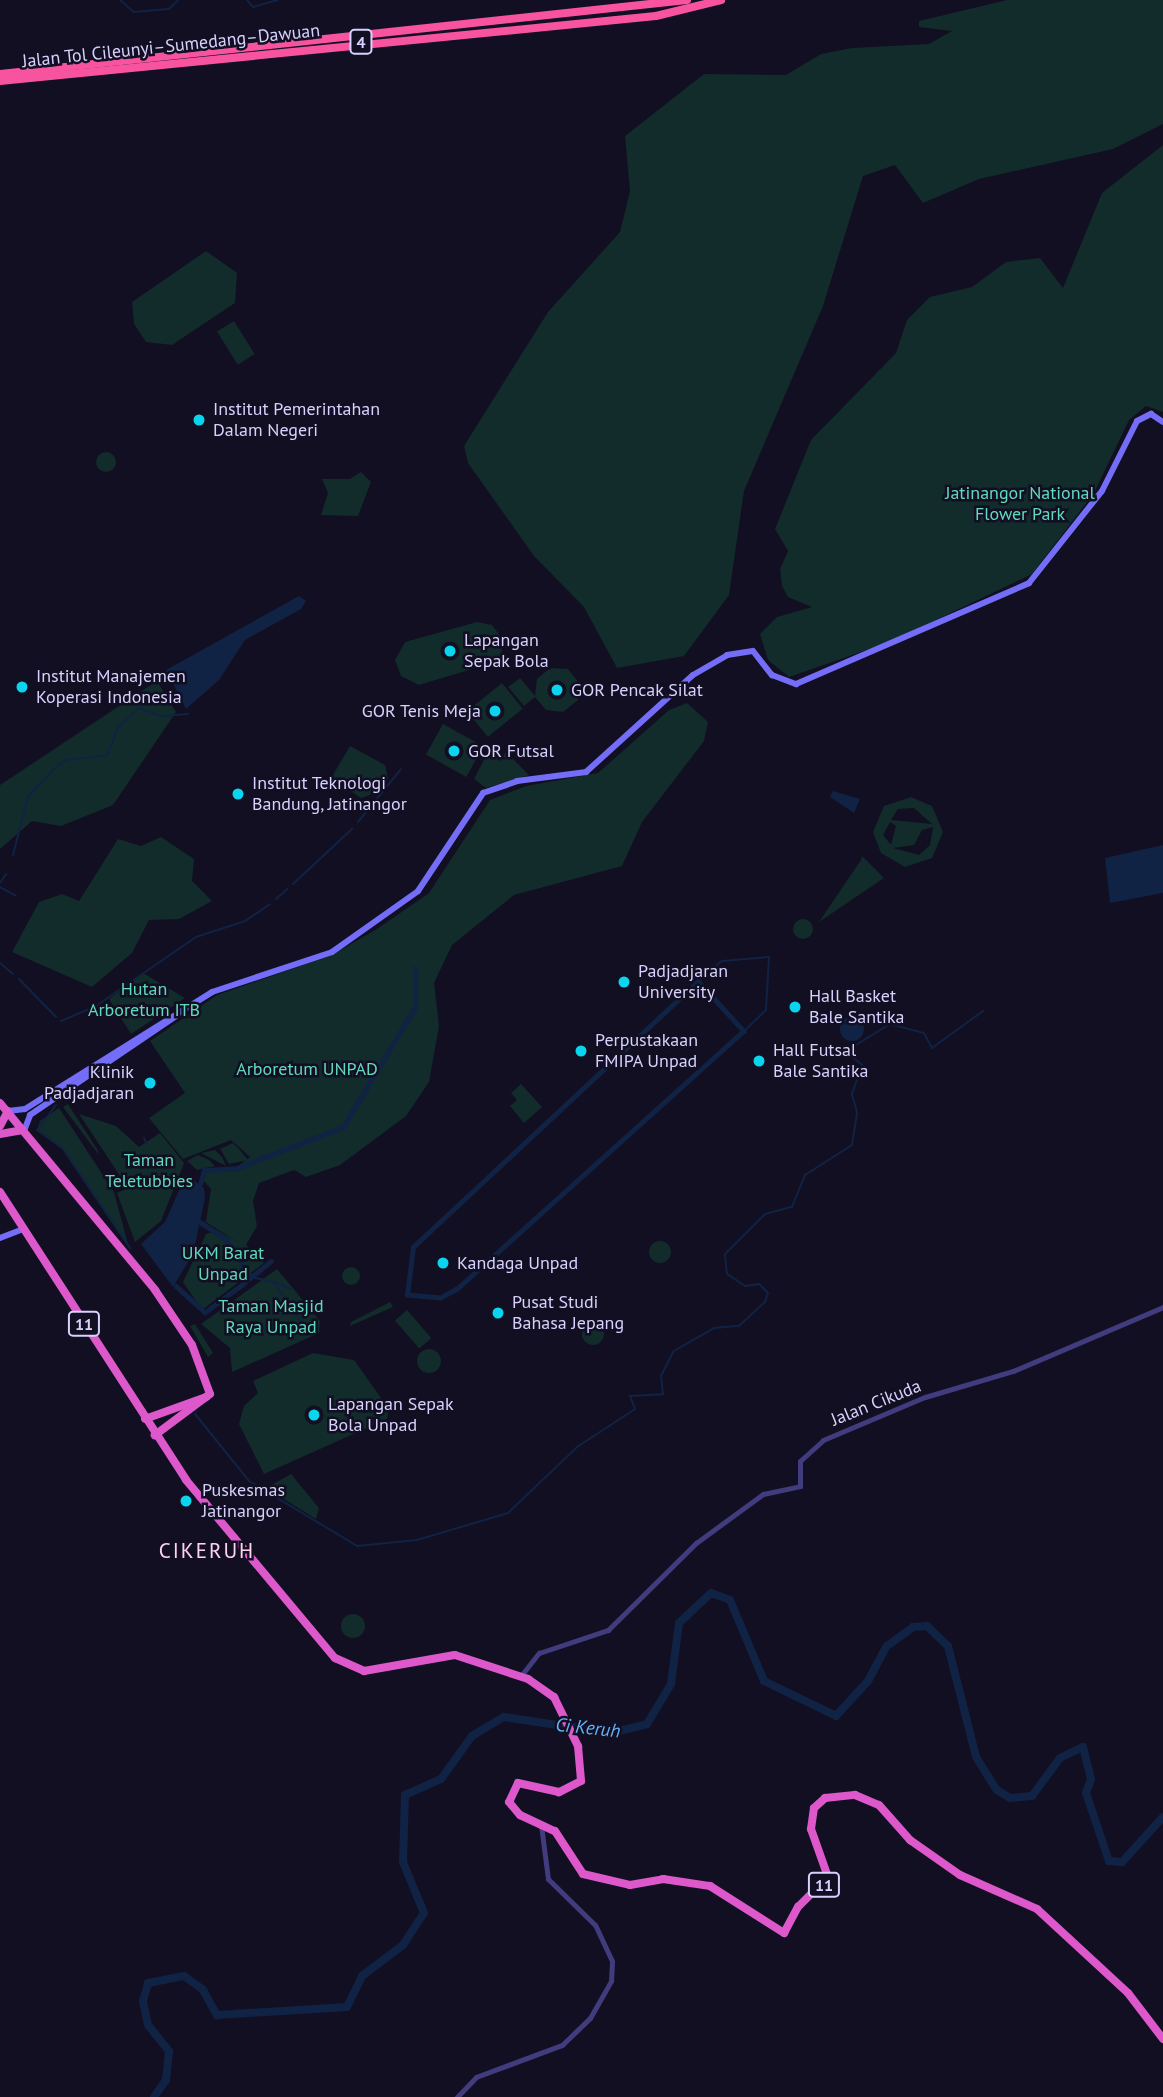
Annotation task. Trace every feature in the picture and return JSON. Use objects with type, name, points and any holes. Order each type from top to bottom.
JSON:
[{"type":"highway","name":"Jalan Tol Cileunyi–Sumedang–Dawuan","points":[[0,74],[687,0]]},
{"type":"highway","name":"Jalan Tol Cileunyi–Sumedang–Dawuan","points":[[0,81],[656,16],[720,0]]},
{"type":"highway","points":[[0,1103],[177,1318],[209,1385],[206,1397],[155,1435]]},
{"type":"highway","points":[[0,1126],[8,1111]]},
{"type":"highway","points":[[0,1134],[24,1130]]},
{"type":"highway","name":"11","points":[[0,1192],[155,1435],[254,1565],[349,1669],[374,1670],[450,1655],[546,1688],[568,1721],[575,1739],[583,1765],[578,1785],[559,1792],[522,1782],[509,1793],[513,1809],[555,1831],[573,1866],[590,1877],[710,1886],[781,1934],[828,1877],[811,1829],[814,1808],[835,1796],[868,1799],[947,1867],[1037,1909],[1128,1993],[1163,2039]]},
{"type":"highway","points":[[145,1419],[206,1397]]},
{"type":"main road","points":[[8,1111],[25,1110],[223,987],[344,943],[418,891],[484,793],[517,781],[586,772],[694,675],[727,655],[753,651],[772,675],[796,684],[1029,583],[1101,491],[1137,421],[1151,414],[1163,422]]},
{"type":"main road","points":[[24,1130],[30,1115],[179,1013]]},
{"type":"main road","points":[[0,1238],[9,1231],[16,1219]]},
{"type":"main road","points":[[9,1231],[23,1229]]},
{"type":"street","name":"Jalan Cikuda","points":[[520,1677],[539,1653],[608,1630],[696,1543],[763,1494],[800,1486],[800,1461],[823,1440],[925,1397],[1013,1371],[1163,1307]]},
{"type":"street","points":[[457,2097],[477,2077],[562,2045],[599,2002],[612,1961],[587,1915],[548,1879],[541,1824]]},
{"type":"green space","points":[[1007,0],[1163,0],[1163,124],[1113,149],[979,179],[923,203],[895,165],[863,176],[823,306],[744,491],[729,595],[684,656],[617,668],[584,607],[534,556],[468,463],[464,446],[548,312],[620,232],[630,191],[625,136],[704,74],[786,75],[821,54],[852,48],[929,44],[952,31],[919,27],[919,21]]},
{"type":"green space","name":"Jatinangor National Flower Park","points":[[1163,145],[1163,412],[1146,406],[1129,420],[1094,493],[1032,574],[890,642],[789,677],[768,660],[760,634],[777,617],[812,607],[788,597],[782,586],[780,569],[788,551],[775,529],[811,440],[896,353],[907,320],[930,297],[972,287],[1006,262],[1040,258],[1063,288],[1102,193]]},
{"type":"green space","points":[[206,251],[237,273],[235,303],[172,345],[146,342],[134,324],[132,302]]},
{"type":"green space","points":[[234,321],[255,354],[238,365],[217,332]]},
{"type":"green space","points":[[106,452],[113,455],[116,462],[113,469],[106,472],[99,469],[96,462],[99,455]]},
{"type":"green space","points":[[361,472],[371,482],[358,516],[321,515],[328,493],[322,479],[350,479]]},
{"type":"green space","name":"Lapangan Sepak Bola","points":[[477,622],[492,625],[501,637],[502,653],[492,663],[419,685],[401,676],[395,660],[405,642]]},
{"type":"green space","name":"GOR Pencak Silat","points":[[550,668],[568,669],[579,683],[578,700],[563,712],[546,710],[535,697],[524,706],[508,687],[520,678],[535,696],[537,679]]},
{"type":"green space","points":[[157,681],[176,712],[113,805],[61,826],[32,821],[0,849],[0,785]]},
{"type":"green space","name":"GOR Tenis Meja","points":[[502,683],[523,709],[488,737],[467,711]]},
{"type":"green space","name":"Arboretum UNPAD","points":[[687,703],[708,722],[704,741],[642,822],[622,866],[514,895],[452,945],[434,983],[439,1026],[429,1082],[406,1116],[340,1165],[306,1177],[294,1170],[259,1183],[253,1201],[257,1226],[246,1245],[264,1263],[202,1310],[183,1282],[206,1234],[217,1230],[239,1243],[206,1222],[211,1189],[202,1179],[206,1172],[237,1167],[250,1157],[231,1140],[183,1159],[149,1118],[185,1093],[150,1041],[217,995],[332,955],[377,929],[429,893],[490,800],[526,786],[598,773],[669,710]]},
{"type":"green space","name":"GOR Futsal","points":[[443,724],[483,746],[466,777],[426,755]]},
{"type":"green space","points":[[350,746],[385,765],[388,779],[375,793],[361,798],[331,778]]},
{"type":"green space","points":[[488,752],[500,761],[506,752],[529,775],[486,788],[474,779]]},
{"type":"green space","points":[[911,797],[932,806],[943,832],[932,858],[905,867],[881,853],[873,832],[884,806]],"holes":[[[914,808],[932,824],[891,820],[898,809]],[[890,822],[896,826],[891,845],[883,835]],[[933,827],[930,845],[919,855],[893,848],[914,845],[922,830]]]},
{"type":"green space","points":[[161,837],[194,859],[192,881],[212,901],[179,919],[149,920],[132,953],[92,987],[12,952],[39,902],[62,894],[79,901],[118,839],[141,846]]},
{"type":"green space","points":[[862,856],[884,878],[819,922],[861,860]]},
{"type":"green space","points":[[799,919],[807,919],[813,929],[807,939],[799,939],[793,933],[793,925]]},
{"type":"green space","name":"Hutan Arboretum ITB","points":[[143,973],[185,998],[131,1034],[109,999]]},
{"type":"green space","points":[[521,1084],[542,1107],[524,1123],[510,1106],[517,1100],[511,1093]]},
{"type":"green space","points":[[68,1104],[97,1149],[99,1155],[63,1107]]},
{"type":"green space","points":[[59,1108],[114,1192],[129,1248],[63,1149],[37,1130],[40,1121]]},
{"type":"green space","name":"Taman Teletubbies","points":[[79,1114],[116,1126],[139,1147],[160,1133],[184,1163],[161,1221],[135,1242],[117,1193],[128,1188]]},
{"type":"green space","points":[[233,1143],[248,1160],[229,1164],[220,1149]]},
{"type":"green space","points":[[215,1150],[222,1157],[226,1166],[201,1153]]},
{"type":"green space","points":[[198,1155],[215,1166],[197,1170],[187,1161]]},
{"type":"green space","points":[[660,1241],[668,1244],[671,1252],[668,1260],[660,1263],[652,1260],[649,1252],[652,1244]]},
{"type":"green space","points":[[351,1267],[358,1269],[358,1283],[351,1285],[344,1283],[342,1276],[344,1269]]},
{"type":"green space","name":"Taman Masjid Raya Unpad","points":[[277,1269],[320,1321],[319,1333],[232,1372],[230,1348],[201,1324]]},
{"type":"green space","points":[[390,1302],[393,1307],[350,1326],[351,1322]]},
{"type":"green space","points":[[407,1310],[431,1338],[419,1348],[395,1320]]},
{"type":"green space","points":[[593,1323],[603,1330],[604,1334],[597,1344],[593,1345],[583,1338],[582,1334],[589,1324]]},
{"type":"green space","points":[[195,1324],[213,1353],[208,1357],[190,1326]]},
{"type":"green space","points":[[429,1349],[437,1353],[441,1361],[437,1369],[429,1373],[421,1369],[417,1361],[421,1353]]},
{"type":"green space","name":"Lapangan Sepak Bola Unpad","points":[[313,1353],[354,1360],[389,1409],[387,1419],[264,1474],[239,1424],[244,1406],[258,1393],[253,1381]]},
{"type":"green space","points":[[291,1474],[319,1508],[316,1519],[266,1488]]},
{"type":"green space","points":[[353,1614],[361,1618],[365,1626],[361,1634],[353,1638],[345,1634],[341,1626],[345,1618]]},
{"type":"water","points":[[299,596],[306,601],[301,609],[245,640],[219,680],[186,709],[166,670]]},
{"type":"water","points":[[833,791],[860,799],[854,813],[830,797]]},
{"type":"water","points":[[1163,845],[1163,893],[1110,903],[1105,858]]},
{"type":"water","points":[[852,1017],[861,1020],[864,1029],[861,1038],[852,1041],[843,1038],[840,1029],[843,1020]]},
{"type":"water","points":[[186,1175],[204,1188],[205,1198],[193,1254],[173,1287],[141,1244],[165,1222]]},
{"type":"waterway","points":[[120,0],[134,12],[169,9],[178,0]]},
{"type":"waterway","points":[[247,0],[253,7],[278,0]]},
{"type":"waterway","points":[[13,855],[28,796],[55,768],[66,760],[107,755],[118,728],[139,708],[161,716],[188,714]]},
{"type":"waterway","points":[[358,822],[401,769]]},
{"type":"waterway","points":[[293,884],[352,829]]},
{"type":"waterway","points":[[0,883],[6,874]]},
{"type":"waterway","points":[[0,887],[16,896]]},
{"type":"waterway","points":[[276,899],[287,889]]},
{"type":"waterway","points":[[61,1021],[96,1006],[196,937],[245,921],[270,904]]},
{"type":"waterway","points":[[698,981],[722,961],[769,957],[766,1010],[744,1031]]},
{"type":"waterway","points":[[0,963],[13,974]]},
{"type":"waterway","points":[[200,1184],[204,1170],[237,1168],[343,1127],[415,1007],[415,969]]},
{"type":"waterway","points":[[19,979],[56,1017]]},
{"type":"waterway","points":[[698,981],[744,1031],[457,1289],[441,1298],[407,1295],[413,1247],[698,981]]},
{"type":"waterway","points":[[195,1414],[249,1481],[357,1546],[417,1540],[508,1513],[577,1447],[635,1409],[630,1396],[663,1394],[661,1376],[674,1351],[714,1328],[739,1326],[765,1302],[768,1293],[759,1284],[745,1286],[727,1274],[725,1254],[765,1214],[792,1207],[805,1175],[852,1145],[857,1112],[852,1094],[862,1065],[848,1053],[890,1024],[924,1033],[932,1048],[983,1011]]},
{"type":"waterway","points":[[56,1105],[37,1130],[63,1149],[130,1248]]},
{"type":"waterway","points":[[144,1138],[146,1143]]},
{"type":"waterway","points":[[200,1222],[226,1239],[251,1277]]},
{"type":"waterway","points":[[239,1287],[271,1261]]},
{"type":"waterway","points":[[251,1277],[274,1282],[309,1334],[317,1334]]},
{"type":"waterway","points":[[276,1282],[291,1289]]},
{"type":"waterway","points":[[176,1286],[205,1312]]},
{"type":"waterway","points":[[208,1310],[237,1288]]},
{"type":"waterway","name":"Ci Keruh","points":[[154,2097],[166,2080],[169,2051],[148,2025],[143,2001],[148,1983],[184,1976],[203,1990],[217,2015],[347,2007],[362,1976],[403,1945],[424,1913],[403,1862],[405,1795],[441,1779],[472,1736],[504,1717],[611,1733],[647,1724],[671,1684],[679,1623],[711,1593],[730,1600],[764,1681],[836,1716],[868,1681],[887,1646],[913,1627],[927,1626],[948,1646],[976,1757],[997,1790],[1010,1798],[1032,1796],[1060,1758],[1083,1747],[1091,1779],[1086,1793],[1109,1861],[1122,1862],[1163,1817]]},
{"type":"place","name":"Institut Pemerintahan Dalam Negeri","points":[[199,420]]},
{"type":"place","name":"Lapangan Sepak Bola","points":[[450,651]]},
{"type":"place","name":"Institut Manajemen Koperasi Indonesia","points":[[22,687]]},
{"type":"place","name":"GOR Pencak Silat","points":[[557,690]]},
{"type":"place","name":"GOR Tenis Meja","points":[[495,711]]},
{"type":"place","name":"GOR Futsal","points":[[454,751]]},
{"type":"place","name":"Institut Teknologi Bandung, Jatinangor","points":[[238,794]]},
{"type":"place","name":"Padjadjaran University","points":[[624,982]]},
{"type":"place","name":"Hall Basket Bale Santika","points":[[795,1007]]},
{"type":"place","name":"Perpustakaan FMIPA Unpad","points":[[581,1051]]},
{"type":"place","name":"Hall Futsal Bale Santika","points":[[759,1061]]},
{"type":"place","name":"Klinik Padjadjaran","points":[[150,1083]]},
{"type":"place","name":"Kandaga Unpad","points":[[443,1263]]},
{"type":"place","name":"Pusat Studi Bahasa Jepang","points":[[498,1313]]},
{"type":"place","name":"Lapangan Sepak Bola Unpad","points":[[314,1415]]},
{"type":"place","name":"Puskesmas Jatinangor","points":[[186,1501]]},
{"type":"district","name":"CIKERUH","points":[[207,1551]]},
{"type":"park label","name":"UKM Barat Unpad","points":[[223,1264]]}]
